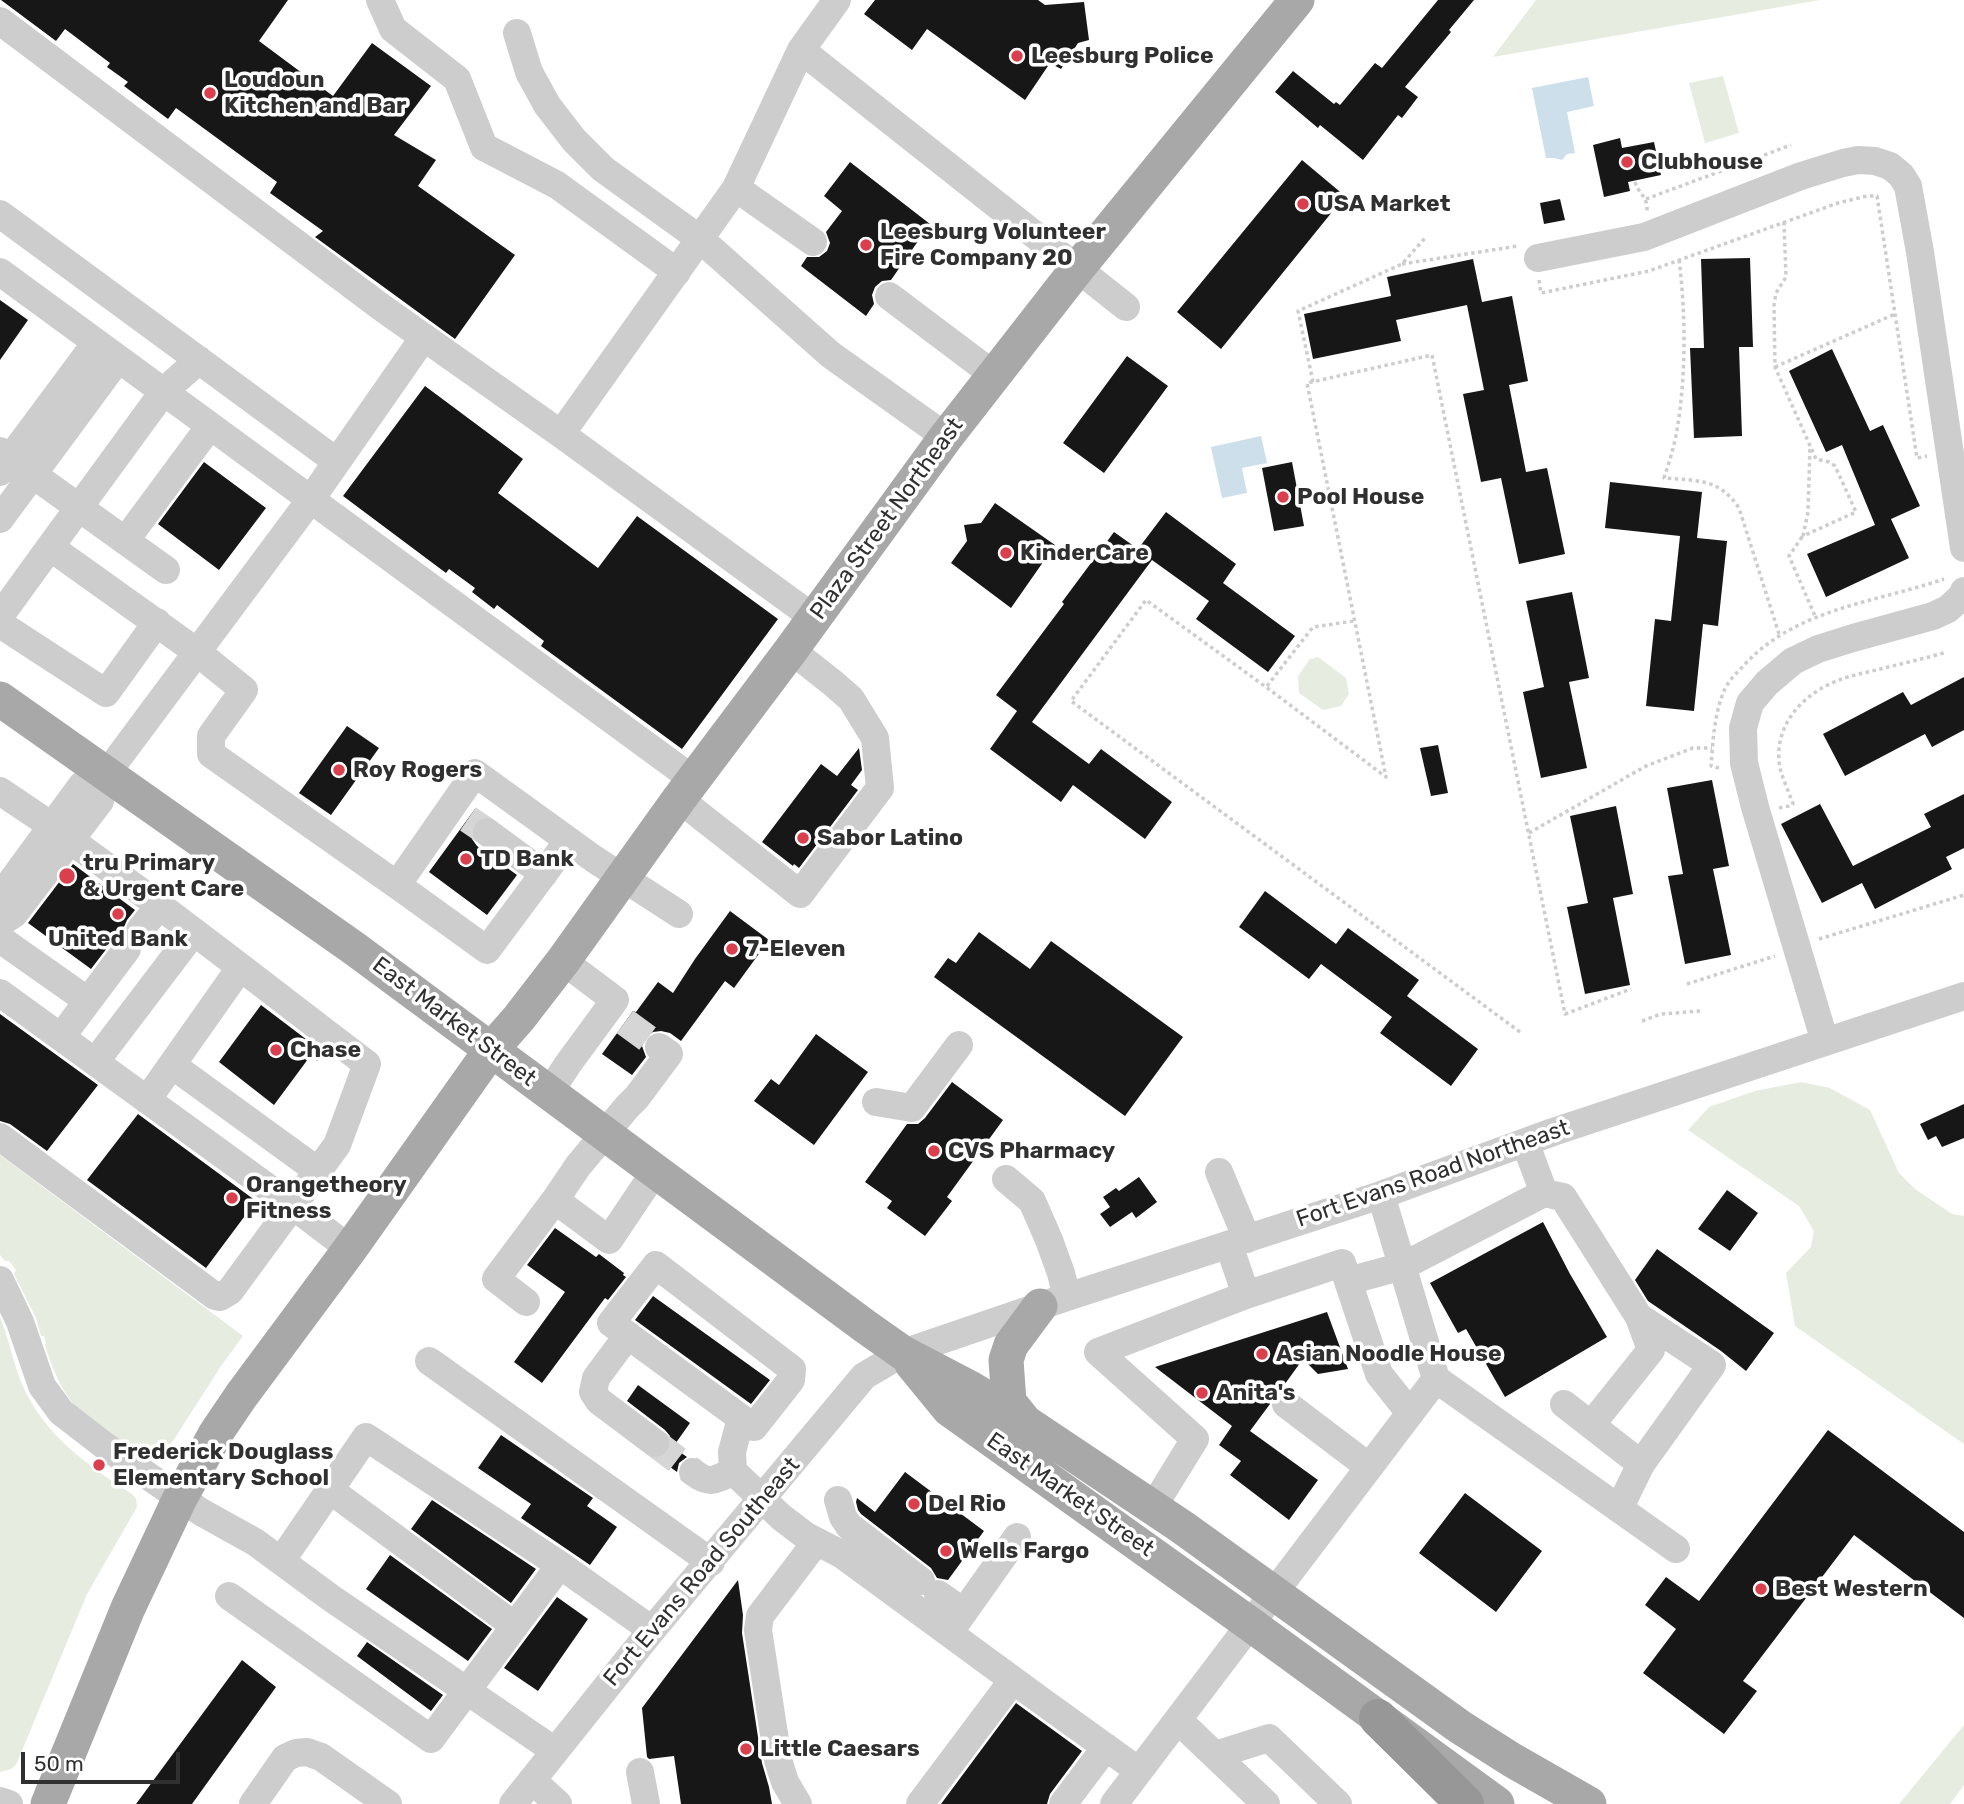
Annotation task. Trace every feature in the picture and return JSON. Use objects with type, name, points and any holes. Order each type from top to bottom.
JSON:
[{"type":"highway","points":[[1378,1718],[1465,1804]]},
{"type":"main road","name":"Plaza Street Northeast","points":[[48,1804],[128,1608],[180,1498],[216,1433],[491,1050],[563,961],[946,437],[1077,269],[1297,0]]},
{"type":"main road","name":"East Market Street","points":[[0,699],[355,949],[903,1353],[971,1388],[1153,1507],[1461,1727],[1575,1801]]},
{"type":"main road","points":[[1025,1422],[1009,1402],[1006,1360],[1011,1345],[1053,1301]]},
{"type":"main road","name":"East Market Street","points":[[903,1353],[949,1409],[1497,1804]]},
{"type":"street","points":[[380,0],[393,29],[457,79],[484,147],[557,185],[677,272]]},
{"type":"street","points":[[561,434],[736,188],[802,50],[837,0]]},
{"type":"street","points":[[0,21],[381,307],[814,618]]},
{"type":"street","points":[[517,33],[529,72],[547,105],[603,169],[700,239],[831,355],[946,437]]},
{"type":"street","points":[[802,50],[1126,307]]},
{"type":"street","points":[[1531,257],[1644,237],[1801,176],[1843,163],[1875,161],[1890,166],[1901,175],[1908,186],[1964,548]]},
{"type":"street","points":[[736,188],[813,242]]},
{"type":"street","points":[[0,214],[336,461]]},
{"type":"street","points":[[45,247],[9,279],[311,499],[687,790],[800,894],[880,788],[875,738],[851,699],[791,650]]},
{"type":"street","points":[[889,296],[994,375]]},
{"type":"street","points":[[0,923],[14,914],[61,833],[82,785],[107,774],[311,499],[424,337]]},
{"type":"street","points":[[0,519],[11,464],[107,351]]},
{"type":"street","points":[[0,616],[164,391],[199,360]]},
{"type":"street","points":[[125,541],[210,426]]},
{"type":"street","points":[[11,464],[79,507],[166,570]]},
{"type":"street","points":[[50,547],[157,622],[244,690],[211,736],[211,754],[487,950],[568,841]]},
{"type":"street","points":[[1825,1042],[1744,763],[1743,728],[1750,703],[1767,683],[1793,661],[1818,649],[1933,616],[1948,609],[1963,595],[1959,583]]},
{"type":"street","points":[[0,624],[106,693],[157,622]]},
{"type":"street","points":[[397,885],[469,819],[475,774],[623,879],[679,914]]},
{"type":"street","points":[[0,791],[160,905],[193,933],[367,1064],[337,1145],[225,1296],[215,1296],[0,1137]]},
{"type":"street","points":[[469,819],[544,874]]},
{"type":"street","points":[[0,897],[61,833]]},
{"type":"street","points":[[61,1037],[160,905]]},
{"type":"street","points":[[96,1062],[193,933]]},
{"type":"street","points":[[0,939],[88,1001]]},
{"type":"street","points":[[549,1093],[568,1064],[618,1005],[563,961]]},
{"type":"street","points":[[147,1100],[240,968]]},
{"type":"street","points":[[0,993],[350,1249]]},
{"type":"street","name":"Fort Evans Road Northeast","points":[[903,1353],[1053,1301],[1381,1195],[1525,1142],[1964,996]]},
{"type":"street","points":[[876,1102],[912,1108],[959,1045]]},
{"type":"street","points":[[526,1302],[496,1279],[578,1166],[637,1097],[669,1054],[659,1047]]},
{"type":"street","points":[[172,1065],[318,1171]]},
{"type":"street","points":[[1525,1142],[1544,1193]]},
{"type":"street","points":[[555,1200],[610,1240],[656,1170]]},
{"type":"street","points":[[1219,1172],[1238,1242],[1246,1295]]},
{"type":"street","points":[[1006,1179],[1032,1201],[1049,1240],[1061,1273],[1053,1301]]},
{"type":"street","points":[[1348,1281],[1403,1266],[1544,1193],[1563,1197],[1639,1317],[1651,1350],[1591,1425]]},
{"type":"street","points":[[1381,1195],[1436,1379],[1676,1549]]},
{"type":"street","points":[[1153,1507],[1195,1438],[1098,1352],[1246,1295],[1342,1263],[1379,1374],[1410,1413]]},
{"type":"street","points":[[656,1265],[792,1369],[791,1380],[754,1427],[741,1418],[611,1323],[656,1265]]},
{"type":"street","points":[[0,1280],[20,1322],[42,1386],[61,1412],[180,1498],[255,1542],[331,1598],[555,1751]]},
{"type":"street","points":[[1619,1509],[1641,1464],[1712,1365],[1639,1317]]},
{"type":"street","points":[[628,1335],[596,1378],[593,1392],[599,1401],[654,1443]]},
{"type":"street","name":"Fort Evans Road Southeast","points":[[513,1804],[652,1630],[864,1376],[903,1353]]},
{"type":"street","points":[[429,1361],[710,1562]]},
{"type":"street","points":[[1114,1804],[1436,1379]]},
{"type":"street","points":[[1286,1404],[1369,1466]]},
{"type":"street","points":[[1564,1405],[1641,1464]]},
{"type":"street","points":[[741,1418],[732,1452],[733,1471],[761,1499],[816,1542],[956,1622]]},
{"type":"street","points":[[281,1561],[366,1437],[560,1565],[652,1630]]},
{"type":"street","points":[[693,1472],[701,1479],[715,1480],[733,1471]]},
{"type":"street","points":[[330,1490],[515,1626]]},
{"type":"street","points":[[838,1500],[849,1526],[929,1587],[956,1622],[1013,1680],[1139,1771]]},
{"type":"street","points":[[956,1622],[1017,1537]]},
{"type":"street","points":[[798,1804],[785,1782],[778,1760],[758,1630],[760,1616],[816,1542]]},
{"type":"street","points":[[229,1596],[430,1739],[560,1565]]},
{"type":"street","points":[[920,1804],[1013,1680]]},
{"type":"street","points":[[1178,1720],[1266,1804]]},
{"type":"street","points":[[1215,1755],[1269,1738],[1338,1804]]},
{"type":"street","points":[[1063,1804],[1106,1747]]},
{"type":"street","points":[[253,1804],[285,1758],[307,1752],[321,1756],[388,1804]]},
{"type":"street","points":[[640,1772],[646,1804]]},
{"type":"street","points":[[532,1780],[558,1804]]},
{"type":"street","points":[[0,1801],[9,1804]]},
{"type":"path","points":[[1646,199],[1791,145]]},
{"type":"path","points":[[1313,382],[1298,311],[1402,264],[1531,257],[1541,293],[1649,271],[1838,203],[1877,196],[1917,458],[1936,455]]},
{"type":"path","points":[[1784,222],[1786,277],[1776,293],[1774,305],[1775,367],[1816,459],[1835,466],[1856,512],[1803,536]]},
{"type":"path","points":[[1402,264],[1426,237]]},
{"type":"path","points":[[1679,260],[1683,349],[1681,401],[1664,478],[1702,481],[1731,495],[1740,508],[1779,635]]},
{"type":"path","points":[[1775,367],[1895,314]]},
{"type":"path","points":[[1520,1032],[1071,701],[1146,600],[1386,777],[1307,383],[1432,355],[1565,1014],[1631,989]]},
{"type":"path","points":[[1810,446],[1808,512],[1803,536],[1789,556],[1815,616]]},
{"type":"path","points":[[1720,768],[1711,766],[1716,717],[1724,691],[1732,677],[1779,635],[1815,616],[1925,585],[1959,583]]},
{"type":"path","points":[[1266,687],[1313,627],[1354,621]]},
{"type":"path","points":[[1774,808],[1793,804],[1780,768],[1779,751],[1782,733],[1796,708],[1816,691],[1842,679],[1947,652]]},
{"type":"path","points":[[1528,834],[1646,766],[1692,748],[1712,748]]},
{"type":"path","points":[[1812,941],[1964,895]]},
{"type":"path","points":[[1687,984],[1774,956]]},
{"type":"path","points":[[1642,1021],[1661,1014],[1700,1011]]},
{"type":"shaded area","points":[[1536,0],[1820,0],[1493,57]]},
{"type":"shaded area","points":[[1723,76],[1739,133],[1705,143],[1689,83]]},
{"type":"shaded area","points":[[1318,657],[1346,678],[1349,694],[1341,706],[1323,710],[1299,693],[1298,676],[1310,659]]},
{"type":"shaded area","points":[[1801,1082],[1830,1088],[1870,1110],[1899,1173],[1915,1189],[1952,1214],[1964,1216],[1964,1444],[1795,1326],[1786,1273],[1811,1247],[1814,1231],[1799,1206],[1688,1130],[1709,1107],[1755,1091]]},
{"type":"shaded area","points":[[0,1155],[243,1336],[171,1444],[156,1451],[157,1458],[110,1435],[84,1415],[65,1393],[51,1363],[44,1336],[41,1336],[36,1318],[14,1274],[16,1270],[0,1255]]},
{"type":"shaded area","points":[[0,1317],[22,1384],[42,1418],[83,1460],[132,1494],[137,1507],[87,1594],[16,1765],[0,1772]]},
{"type":"shaded area","points":[[1964,1725],[1964,1785],[1950,1804],[1899,1804]]},
{"type":"water","points":[[1588,77],[1594,106],[1567,112],[1575,153],[1567,154],[1562,160],[1546,158],[1532,88]]},
{"type":"water","points":[[1261,436],[1267,463],[1242,468],[1247,493],[1222,498],[1211,447]]},
{"type":"building","points":[[1,0],[288,0],[259,41],[333,96],[372,43],[431,86],[394,135],[436,160],[418,186],[515,255],[455,339],[315,237],[323,231],[270,193],[277,182],[176,108],[168,119],[124,86],[128,82],[107,67],[110,63],[65,29],[56,41]]},
{"type":"building","name":"Leesburg Police","points":[[875,0],[1038,0],[1045,5],[1084,2],[1089,40],[1078,43],[1061,69],[1050,63],[1025,100],[927,29],[912,50],[864,14]]},
{"type":"building","points":[[1438,0],[1474,0],[1405,87],[1418,97],[1402,118],[1398,115],[1363,160],[1320,125],[1318,128],[1275,92],[1293,71],[1334,104],[1336,102],[1340,105],[1375,63],[1382,68]]},
{"type":"building","name":"Clubhouse","points":[[1620,138],[1622,148],[1654,142],[1661,175],[1628,182],[1630,191],[1604,197],[1593,145]]},
{"type":"building","points":[[1302,160],[1345,196],[1221,349],[1177,312]]},
{"type":"building","name":"Leesburg Volunteer Fire Company 20","points":[[850,162],[930,224],[891,280],[882,281],[875,287],[872,295],[874,304],[866,316],[801,266],[807,257],[819,257],[827,251],[830,243],[826,232],[842,211],[824,196]]},
{"type":"building","points":[[1560,199],[1565,220],[1544,224],[1540,203]]},
{"type":"building","points":[[1750,258],[1753,347],[1739,347],[1742,436],[1694,438],[1690,348],[1704,348],[1701,259]]},
{"type":"building","points":[[1473,259],[1482,302],[1512,296],[1528,381],[1509,385],[1526,472],[1547,468],[1565,554],[1519,564],[1501,478],[1481,482],[1463,394],[1484,390],[1467,305],[1396,320],[1401,341],[1313,359],[1304,314],[1391,296],[1387,277]]},
{"type":"building","points":[[0,300],[28,320],[0,360]]},
{"type":"building","points":[[1832,349],[1870,431],[1883,425],[1920,506],[1891,519],[1909,558],[1826,597],[1807,554],[1875,525],[1842,445],[1826,452],[1789,371]]},
{"type":"building","points":[[1127,356],[1168,386],[1104,473],[1063,443]]},
{"type":"building","points":[[425,386],[523,459],[498,493],[598,568],[637,516],[778,619],[682,749],[541,646],[544,641],[497,605],[494,609],[472,592],[475,588],[449,569],[446,573],[343,496]]},
{"type":"building","points":[[204,462],[266,508],[219,570],[158,524]]},
{"type":"building","name":"Pool House","points":[[1292,462],[1304,526],[1274,531],[1262,468]]},
{"type":"building","points":[[1610,482],[1702,492],[1697,538],[1727,541],[1718,626],[1703,624],[1694,711],[1646,706],[1655,619],[1671,621],[1680,536],[1605,528]]},
{"type":"building","points":[[995,503],[1055,545],[1011,608],[951,563],[967,541],[964,525],[981,523]]},
{"type":"building","points":[[1166,512],[1236,564],[1223,583],[1295,636],[1268,672],[1196,619],[1209,601],[1152,560],[1032,722],[1089,764],[1101,749],[1172,802],[1145,839],[1073,785],[1061,802],[990,749],[1017,711],[996,695],[1064,604],[1062,602],[1114,532],[1138,549]]},
{"type":"building","points":[[1572,592],[1589,678],[1569,682],[1587,768],[1541,778],[1523,692],[1544,687],[1526,601]]},
{"type":"building","points":[[1964,677],[1964,730],[1932,747],[1925,734],[1845,776],[1823,734],[1903,692],[1911,705]]},
{"type":"building","name":"Roy Rogers","points":[[347,726],[379,748],[331,815],[299,793]]},
{"type":"building","points":[[1438,745],[1448,793],[1431,796],[1420,748]]},
{"type":"building","points":[[859,748],[862,770],[851,785],[858,790],[799,868],[794,864],[793,866],[762,842],[821,764],[837,776]]},
{"type":"building","points":[[1712,780],[1729,866],[1713,869],[1731,955],[1685,964],[1668,876],[1683,874],[1667,788]]},
{"type":"building","points":[[1964,794],[1964,848],[1946,857],[1952,869],[1875,909],[1862,883],[1822,903],[1781,824],[1820,804],[1853,866],[1931,827],[1924,814]]},
{"type":"building","points":[[1616,806],[1633,894],[1613,898],[1630,985],[1585,994],[1567,907],[1588,903],[1570,816]]},
{"type":"building","name":"TD Bank","points":[[475,809],[485,816],[473,823],[470,831],[472,839],[477,846],[517,875],[487,915],[429,872]]},
{"type":"building","points":[[73,864],[135,910],[127,920],[124,933],[114,939],[91,969],[28,923]]},
{"type":"building","points":[[1265,891],[1336,944],[1348,928],[1419,980],[1407,996],[1478,1049],[1451,1086],[1380,1033],[1392,1017],[1321,964],[1309,979],[1239,927]]},
{"type":"building","points":[[730,911],[769,940],[734,988],[725,981],[681,1041],[670,1033],[661,1031],[646,1037],[642,1046],[646,1057],[632,1075],[602,1054],[658,982],[673,993]]},
{"type":"building","points":[[979,932],[1030,969],[1051,941],[1183,1037],[1125,1116],[934,977],[948,958],[956,963]]},
{"type":"building","name":"Chase","points":[[261,1005],[323,1052],[317,1061],[311,1055],[274,1105],[219,1062]]},
{"type":"building","points":[[0,1014],[98,1085],[47,1151],[10,1124],[0,1121]]},
{"type":"building","points":[[816,1034],[868,1072],[814,1145],[754,1101],[771,1079],[779,1085]]},
{"type":"building","name":"CVS Pharmacy","points":[[952,1082],[1003,1120],[947,1197],[952,1201],[925,1236],[887,1208],[892,1201],[865,1182],[907,1124],[918,1124],[925,1118]]},
{"type":"building","points":[[1964,1104],[1964,1138],[1942,1147],[1936,1136],[1928,1140],[1920,1124]]},
{"type":"building","points":[[138,1114],[256,1201],[206,1268],[87,1180]]},
{"type":"building","points":[[1139,1177],[1157,1202],[1136,1218],[1132,1212],[1110,1227],[1100,1214],[1110,1207],[1103,1197],[1116,1188],[1119,1191]]},
{"type":"building","points":[[1727,1190],[1758,1213],[1730,1251],[1698,1229]]},
{"type":"building","points":[[1543,1222],[1607,1337],[1505,1397],[1466,1329],[1458,1333],[1430,1283]]},
{"type":"building","points":[[555,1228],[596,1257],[599,1254],[626,1277],[608,1300],[605,1298],[542,1383],[514,1362],[565,1292],[527,1265]]},
{"type":"building","points":[[1657,1249],[1774,1333],[1746,1371],[1648,1301],[1635,1280]]},
{"type":"building","points":[[653,1296],[770,1380],[751,1404],[635,1320]]},
{"type":"building","points":[[1327,1312],[1348,1369],[1318,1374],[1303,1359],[1282,1388],[1272,1395],[1270,1404],[1250,1431],[1318,1480],[1289,1520],[1230,1475],[1241,1461],[1219,1445],[1232,1426],[1155,1367]]},
{"type":"building","points":[[638,1385],[690,1423],[673,1447],[687,1457],[679,1463],[677,1472],[659,1459],[669,1452],[670,1436],[627,1401]]},
{"type":"building","name":"Best Western","points":[[1828,1430],[1964,1532],[1964,1618],[1854,1535],[1743,1681],[1757,1691],[1724,1734],[1643,1673],[1676,1629],[1645,1605],[1666,1577],[1699,1601]]},
{"type":"building","points":[[501,1435],[593,1498],[587,1506],[617,1527],[590,1565],[521,1518],[531,1504],[478,1468]]},
{"type":"building","points":[[905,1472],[984,1531],[948,1580],[937,1578],[931,1568],[858,1510],[857,1498],[875,1512]]},
{"type":"building","points":[[1465,1493],[1542,1551],[1496,1612],[1419,1553]]},
{"type":"building","points":[[432,1500],[536,1569],[511,1603],[411,1529]]},
{"type":"building","points":[[390,1555],[492,1629],[468,1661],[366,1589]]},
{"type":"building","points":[[738,1580],[743,1615],[742,1633],[762,1763],[772,1804],[681,1804],[674,1756],[647,1757],[642,1708]]},
{"type":"building","points":[[557,1597],[588,1619],[538,1691],[504,1668]]},
{"type":"building","points":[[367,1642],[443,1695],[431,1711],[357,1656]]},
{"type":"building","points":[[242,1660],[276,1687],[192,1804],[136,1804]]},
{"type":"building","points":[[1016,1703],[1082,1751],[1050,1794],[1047,1804],[941,1804]]},
{"type":"tunnel","points":[[468,819],[487,832]]},
{"type":"tunnel","points":[[625,1022],[659,1047]]},
{"type":"tunnel","points":[[655,1443],[693,1472]]},
{"type":"place","name":"Leesburg Police","points":[[1017,56]]},
{"type":"place","name":"Loudoun Kitchen and Bar","points":[[210,93]]},
{"type":"place","name":"Clubhouse","points":[[1627,162]]},
{"type":"place","name":"USA Market","points":[[1303,204]]},
{"type":"place","name":"Leesburg Volunteer Fire Company 20","points":[[866,245]]},
{"type":"place","name":"Pool House","points":[[1283,497]]},
{"type":"place","name":"KinderCare","points":[[1006,553]]},
{"type":"place","name":"Roy Rogers","points":[[339,770]]},
{"type":"place","name":"Sabor Latino","points":[[803,838]]},
{"type":"place","name":"TD Bank","points":[[466,859]]},
{"type":"place","name":"tru Primary & Urgent Care","points":[[67,876]]},
{"type":"place","name":"United Bank","points":[[118,914]]},
{"type":"place","name":"7-Eleven","points":[[732,949]]},
{"type":"place","name":"Chase","points":[[276,1050]]},
{"type":"place","name":"CVS Pharmacy","points":[[934,1151]]},
{"type":"place","name":"Orangetheory Fitness","points":[[232,1198]]},
{"type":"place","name":"Asian Noodle House","points":[[1262,1354]]},
{"type":"place","name":"Anita's","points":[[1202,1393]]},
{"type":"place","name":"Frederick Douglass Elementary School","points":[[99,1465]]},
{"type":"place","name":"Del Rio","points":[[914,1504]]},
{"type":"place","name":"Wells Fargo","points":[[946,1551]]},
{"type":"place","name":"Best Western","points":[[1761,1589]]},
{"type":"place","name":"Little Caesars","points":[[746,1749]]}]
